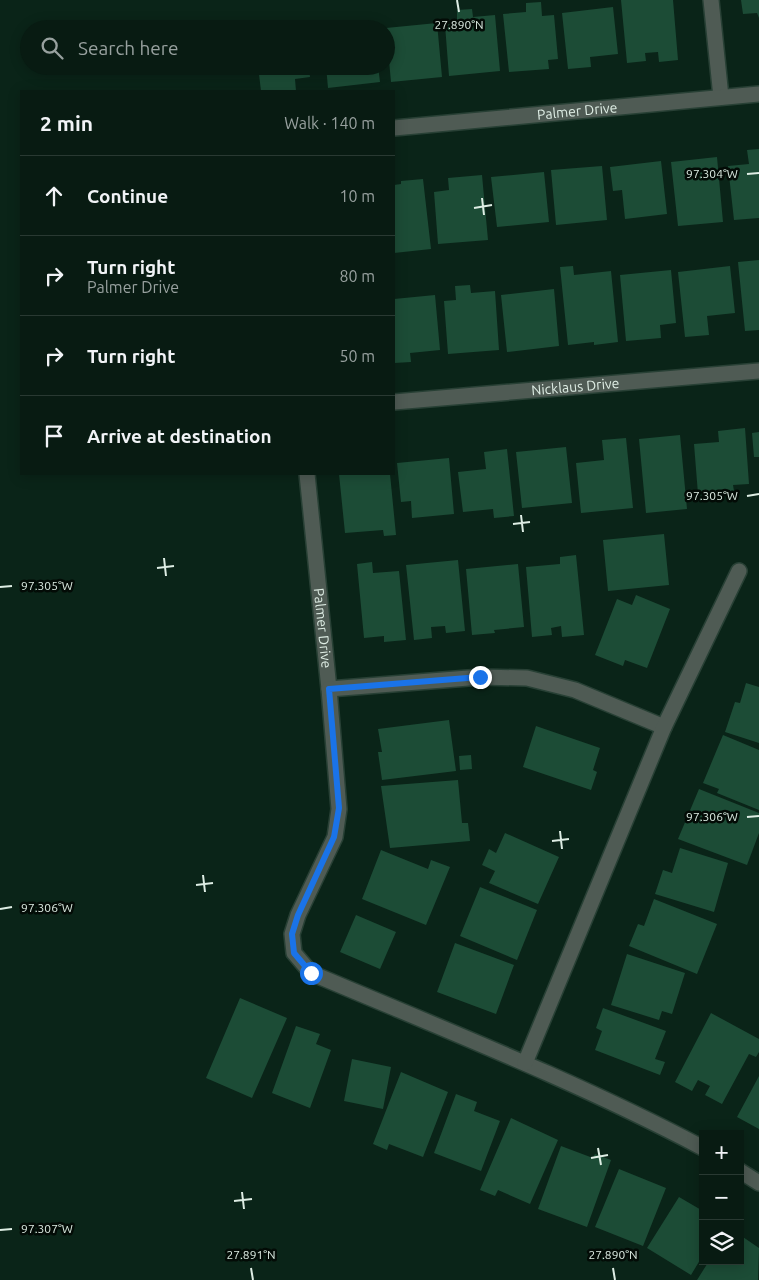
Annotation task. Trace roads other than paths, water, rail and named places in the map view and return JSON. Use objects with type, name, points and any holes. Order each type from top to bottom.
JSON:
[{"type":"street","points":[[711,0],[720,97]]},
{"type":"street","name":"Palmer Drive","points":[[395,128],[759,94]]},
{"type":"street","name":"Nicklaus Drive","points":[[395,402],[759,370]]},
{"type":"street","name":"Palmer Drive","points":[[307,475],[339,808],[334,837],[298,915],[292,934],[294,953],[311,973],[525,1064]]},
{"type":"street","points":[[699,1146],[644,1117],[525,1064],[664,727],[739,571]]},
{"type":"street","points":[[329,689],[480,677],[527,678],[576,690],[664,727]]},
{"type":"street","points":[[744,1174],[759,1183]]}]
